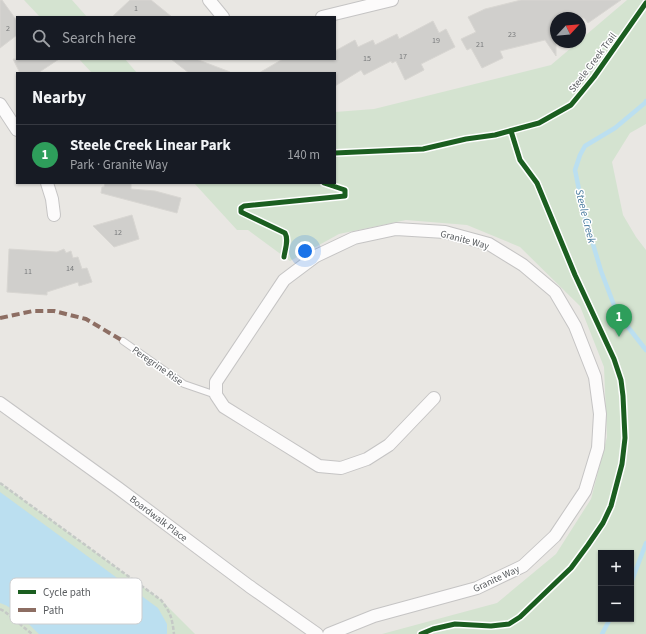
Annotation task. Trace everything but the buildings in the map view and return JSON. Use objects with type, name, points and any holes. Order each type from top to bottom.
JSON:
[{"type":"street","points":[[210,0],[222,16]]},
{"type":"street","points":[[326,16],[392,0]]},
{"type":"street","points":[[0,104],[16,128]]},
{"type":"street","points":[[47,184],[52,199],[54,215]]},
{"type":"street","name":"Granite Way","points":[[216,395],[216,382],[284,280],[316,256],[354,238],[396,229],[445,232],[489,244],[522,265],[555,292],[575,326],[595,377],[600,414],[598,448],[585,491],[556,536],[523,566],[477,588],[374,616],[329,634]]},
{"type":"street","points":[[216,395],[224,407],[319,466],[341,468],[367,459],[389,444],[434,398]]},
{"type":"street","name":"Boardwalk Place","points":[[0,403],[316,634]]},
{"type":"lane","name":"Peregrine Rise","points":[[123,341],[184,384],[216,395]]},
{"type":"path","points":[[0,483],[131,578]]},
{"type":"path","points":[[142,586],[161,600],[169,610],[172,618],[174,634]]},
{"type":"path","points":[[0,610],[10,616]]},
{"type":"path","points":[[15,624],[18,630]]},
{"type":"path","points":[[20,624],[32,634]]},
{"type":"green space","points":[[24,0],[72,0],[86,16],[39,16]]},
{"type":"green space","points":[[627,0],[646,0],[646,124],[630,133],[612,162],[623,215],[636,237],[646,250],[646,634],[382,634],[497,603],[556,554],[591,499],[607,437],[604,367],[580,306],[520,247],[467,225],[406,220],[339,234],[290,261],[248,230],[237,230],[195,184],[336,184],[336,112],[374,109],[551,65],[571,48],[586,48],[586,35]]},
{"type":"green space","points":[[80,60],[126,60],[136,72],[91,72]]},
{"type":"green space","points":[[0,483],[131,578],[10,578],[10,624],[142,624],[142,586],[161,600],[195,634],[0,634]]},
{"type":"water","points":[[0,492],[117,578],[10,578],[10,607],[0,603]]},
{"type":"water","points":[[142,596],[158,608],[167,624],[167,634],[39,634],[29,624],[142,624]]},
{"type":"waterway","name":"Steele Creek","points":[[646,101],[615,128],[585,146],[575,170],[584,214],[601,271],[617,313],[646,350]]},
{"type":"waterway","name":"Steele Creek","points":[[634,575],[646,543]]},
{"type":"waterway","name":"Steele Creek","points":[[602,634],[608,622]]},
{"type":"marked path","points":[[0,318],[33,311],[54,311],[86,319],[123,341]]},
{"type":"cycle path","name":"Steele Creek Trail","points":[[336,153],[423,149],[466,139],[495,135],[539,123],[571,105],[594,77],[646,3]]},
{"type":"cycle path","points":[[421,634],[433,629],[455,624],[491,626],[509,624],[520,617],[571,568],[603,523],[611,506],[622,464],[625,438],[621,380],[614,359],[575,275],[537,183],[520,160],[511,131]]},
{"type":"cycle path","points":[[284,257],[287,242],[285,233],[241,212],[241,208],[244,206],[345,196],[345,190],[327,184]]},
{"type":"place","name":"Steele Creek Linear Park","points":[[619,337]]}]
